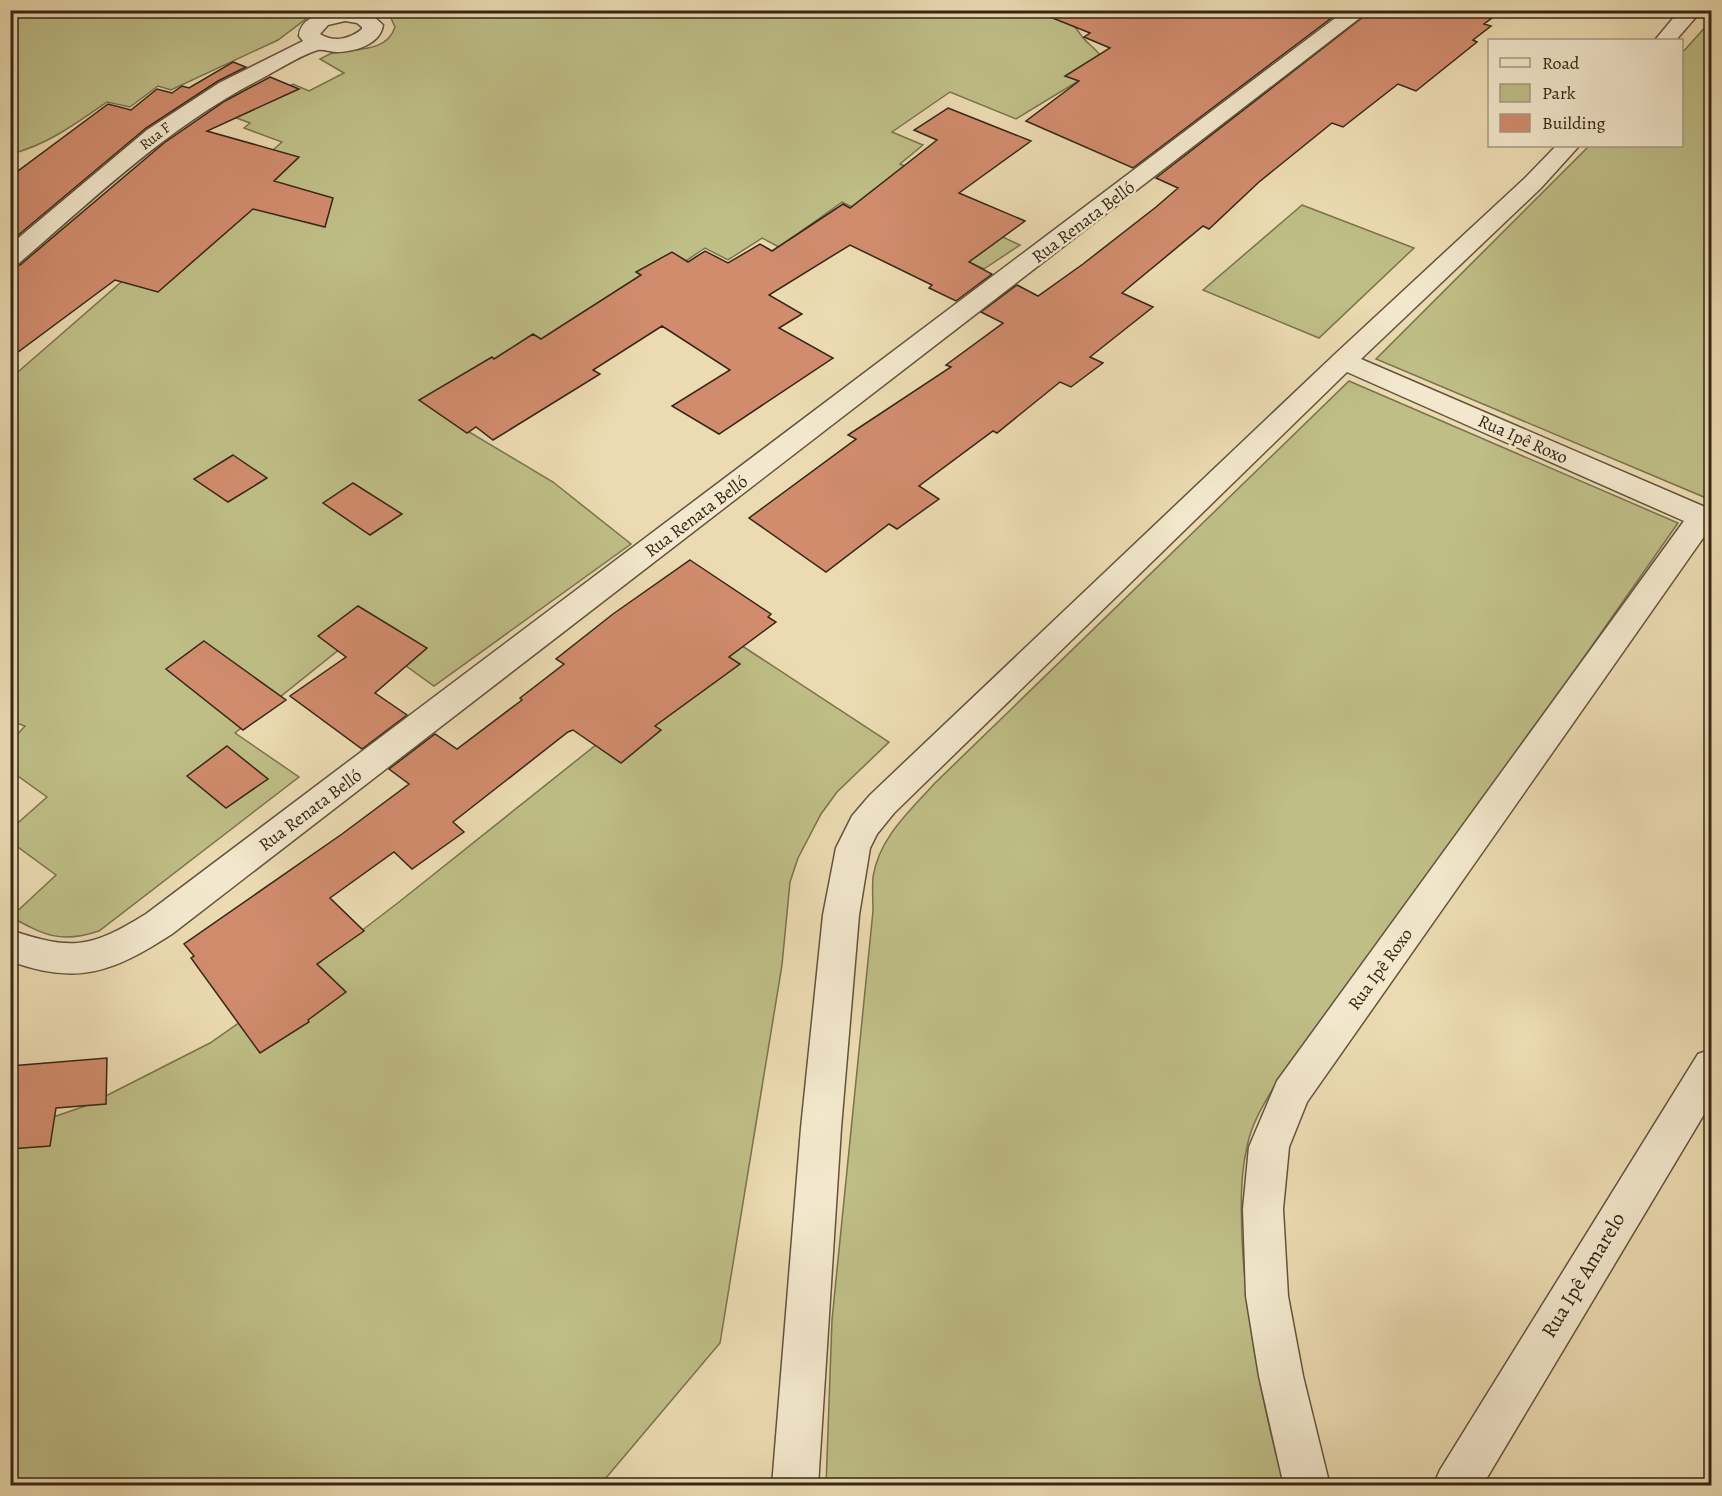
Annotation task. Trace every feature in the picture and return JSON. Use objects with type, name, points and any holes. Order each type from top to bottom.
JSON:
[{"type":"street","points":[[1666,39],[1692,10]]},
{"type":"street","name":"Rua Renata Belló","points":[[10,945],[47,958],[68,961],[89,959],[110,953],[167,918],[1353,12]]},
{"type":"street","name":"Rua F","points":[[10,258],[155,135],[189,111],[227,88],[318,42]]},
{"type":"street","points":[[795,1485],[821,1128],[841,915],[853,848],[864,826],[882,804],[1343,361],[1533,183],[1567,147]]},
{"type":"street","name":"Rua Ipê Roxo","points":[[1307,1485],[1281,1376],[1267,1296],[1263,1209],[1269,1147],[1273,1136],[1291,1093],[1707,520],[1343,361]]},
{"type":"street","name":"Rua Ipê Amarelo","points":[[1456,1485],[1712,1066]]},
{"type":"green space","points":[[10,11],[323,11],[310,16],[278,40],[171,90],[158,86],[130,107],[107,102],[49,139],[11,154]]},
{"type":"green space","points":[[380,11],[1064,11],[1084,39],[1098,52],[1103,66],[1016,119],[950,92],[892,132],[923,145],[900,164],[932,178],[911,195],[1020,245],[984,269],[842,202],[779,247],[762,238],[728,260],[705,248],[449,420],[553,482],[631,544],[434,686],[360,633],[235,733],[299,777],[99,931],[74,937],[43,933],[11,917],[56,875],[11,842],[11,829],[47,797],[11,771],[11,741],[25,726],[10,721],[11,378],[282,142],[244,128],[250,123],[234,117],[293,84],[309,91],[344,73],[320,59],[333,53],[369,48],[385,41],[395,27],[390,16]]},
{"type":"green space","points":[[1711,16],[1711,500],[1376,359],[1588,147],[1683,147],[1683,52],[1708,24]]},
{"type":"green space","points":[[1302,205],[1414,248],[1319,338],[1203,290]]},
{"type":"green space","points":[[1349,381],[1678,523],[1418,894],[1275,1085],[1255,1122],[1247,1147],[1242,1181],[1244,1270],[1256,1363],[1284,1485],[826,1486],[832,1320],[873,911],[873,877],[882,850],[896,826],[934,784]]},
{"type":"green space","points":[[730,638],[889,742],[837,792],[821,814],[798,858],[790,882],[782,965],[720,1343],[600,1485],[11,1485],[10,1132],[88,1105],[210,1043],[263,1006],[399,902]]},
{"type":"building","points":[[1040,10],[1342,10],[1133,168],[1026,121],[1079,81],[1065,76],[1110,48],[1084,37],[1090,33],[1040,13]]},
{"type":"building","points":[[1372,10],[1503,10],[1484,24],[1491,26],[1473,40],[1477,42],[1416,91],[1398,84],[1343,127],[1332,123],[1259,182],[1209,229],[1203,226],[1122,293],[1153,307],[1090,357],[1103,363],[1071,387],[1060,382],[997,433],[993,431],[919,486],[939,499],[897,529],[889,524],[826,572],[749,518],[856,439],[848,435],[951,367],[946,365],[1003,323],[981,312],[1017,285],[1038,296],[1156,207],[1178,188],[1156,178]]},
{"type":"building","points":[[233,62],[246,67],[218,81],[146,128],[10,242],[10,177],[108,104],[131,110],[157,89],[172,93],[182,86],[189,88]]},
{"type":"building","points":[[270,77],[299,89],[207,131],[299,157],[274,181],[333,198],[325,227],[253,209],[158,292],[115,280],[10,358],[10,267],[20,265],[164,143],[225,101]]},
{"type":"building","points":[[948,108],[1031,141],[959,193],[1025,221],[969,262],[992,274],[956,301],[929,288],[932,285],[850,245],[769,295],[802,314],[779,328],[833,358],[719,434],[672,406],[730,370],[662,326],[593,370],[600,374],[493,440],[476,427],[467,433],[419,400],[492,357],[494,359],[533,334],[541,339],[641,275],[636,272],[672,252],[688,262],[705,251],[728,263],[760,244],[772,251],[843,204],[850,208],[937,140],[914,130]]},
{"type":"building","points":[[233,455],[267,478],[228,502],[194,479]]},
{"type":"building","points":[[353,483],[402,514],[370,535],[323,503]]},
{"type":"building","points":[[690,560],[771,614],[768,617],[776,622],[729,657],[740,664],[655,726],[661,730],[621,763],[573,730],[568,732],[453,822],[464,832],[412,869],[394,852],[330,898],[364,931],[317,964],[346,992],[308,1020],[309,1022],[260,1053],[191,958],[194,956],[184,944],[342,834],[409,784],[389,769],[435,734],[457,749],[522,700],[520,698],[564,664],[556,659],[613,614]]},
{"type":"building","points":[[358,606],[427,648],[375,693],[407,715],[362,749],[290,696],[346,657],[318,636]]},
{"type":"building","points":[[204,641],[286,700],[243,730],[166,669]]},
{"type":"building","points":[[227,746],[268,779],[226,808],[187,776]]},
{"type":"building","points":[[107,1058],[106,1104],[56,1108],[50,1146],[10,1149],[10,1066]]}]
